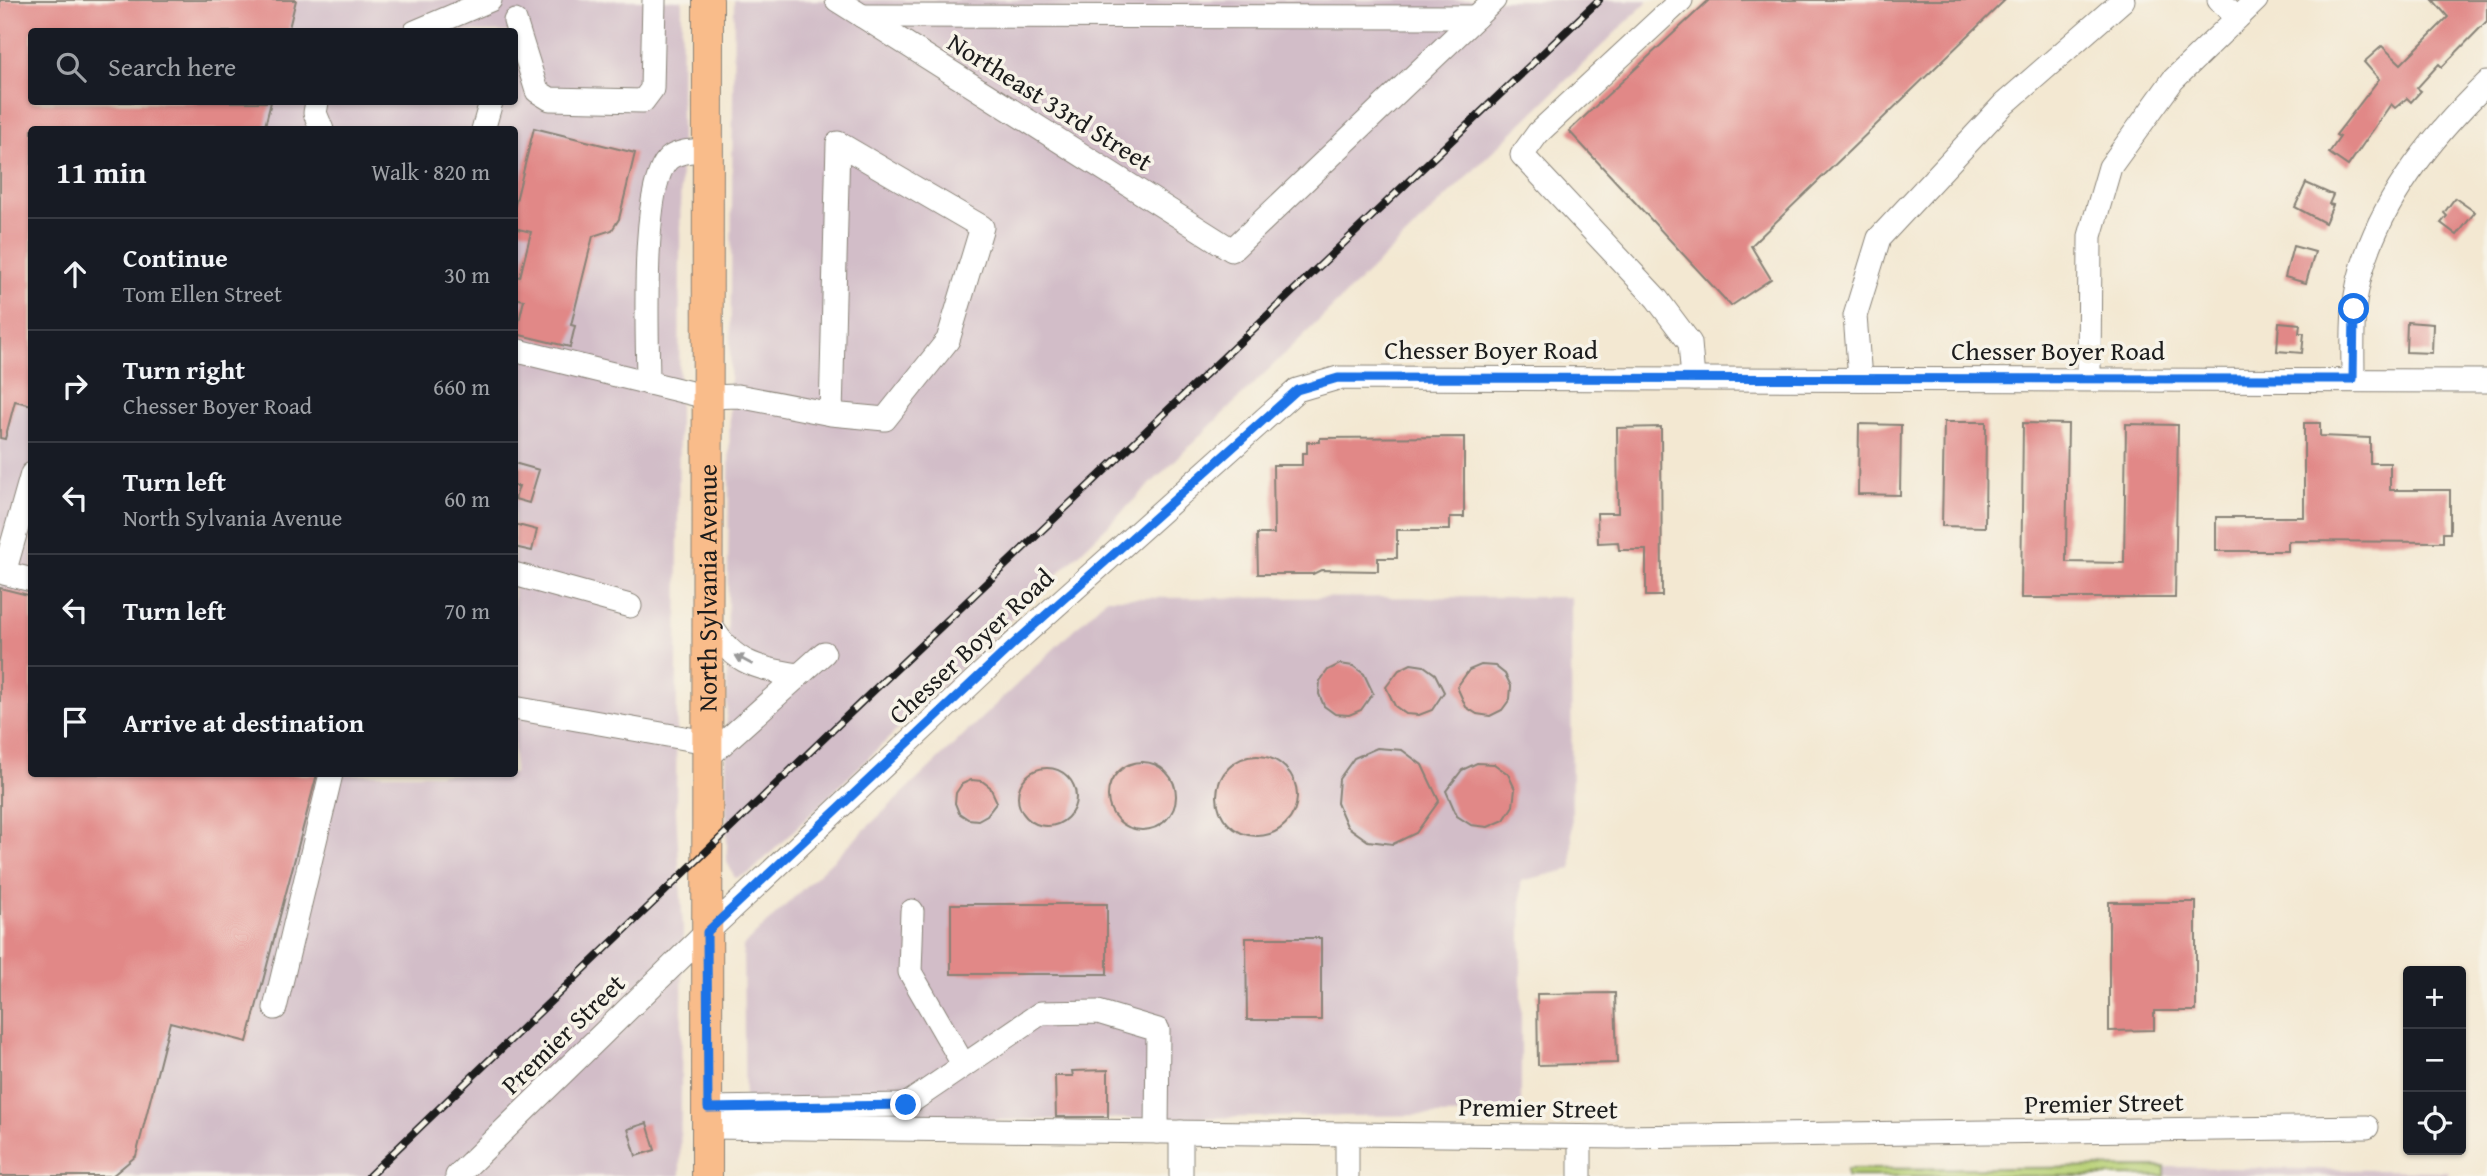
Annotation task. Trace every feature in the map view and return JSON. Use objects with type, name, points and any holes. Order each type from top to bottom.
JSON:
[{"type":"main road","name":"North Sylvania Avenue","points":[[707,1176],[708,0]]},
{"type":"street","points":[[421,28],[450,8],[490,0]]},
{"type":"street","points":[[516,18],[537,91],[550,99],[643,101],[652,89],[654,0]]},
{"type":"street","name":"Northeast 33rd Street","points":[[837,0],[1232,250],[1476,17]]},
{"type":"street","points":[[862,16],[1476,17],[1494,0]]},
{"type":"street","points":[[1681,0],[1538,133],[1522,155],[1657,299],[1690,343],[1693,379]]},
{"type":"street","points":[[1860,379],[1855,316],[1879,238],[2003,105],[2123,0]]},
{"type":"street","points":[[2219,0],[2237,18]]},
{"type":"street","points":[[2089,379],[2090,236],[2110,167],[2173,80],[2256,0]]},
{"type":"street","points":[[2353,379],[2354,309],[2363,269],[2383,217],[2406,177],[2464,106],[2487,83]]},
{"type":"street","points":[[316,105],[315,113],[320,126]]},
{"type":"street","points":[[484,126],[490,105]]},
{"type":"street","points":[[518,351],[707,397],[738,396],[831,414],[885,419],[948,340],[982,227],[838,144],[831,414]]},
{"type":"street","points":[[648,383],[648,231],[659,175],[669,158],[686,151],[707,150]]},
{"type":"street","name":"Chesser Boyer Road","points":[[707,932],[1011,646],[1297,390],[1338,378],[2487,381]]},
{"type":"street","points":[[28,487],[2,573],[28,579]]},
{"type":"street","points":[[518,575],[630,606]]},
{"type":"street","points":[[706,617],[716,636],[735,657],[761,669],[799,675]]},
{"type":"street","points":[[518,709],[706,750],[824,653]]},
{"type":"street","points":[[275,1008],[330,777]]},
{"type":"street","points":[[912,911],[910,972],[963,1064]]},
{"type":"street","name":"Premier Street","points":[[457,1176],[707,932]]},
{"type":"street","points":[[708,1118],[906,1105],[1041,1013],[1098,1012],[1158,1030],[1157,1132]]},
{"type":"street","name":"Premier Street","points":[[708,1118],[1157,1132],[1580,1136],[2367,1127]]},
{"type":"street","points":[[1181,1132],[1181,1176]]},
{"type":"street","points":[[1347,1134],[1347,1176]]},
{"type":"street","points":[[1580,1136],[1580,1176]]},
{"type":"shaded area","points":[[0,0],[682,0],[676,810],[683,929],[680,1176],[0,1176]]},
{"type":"shaded area","points":[[734,0],[1649,0],[750,873],[735,878],[727,862],[726,768]]},
{"type":"shaded area","points":[[1571,597],[1572,869],[1521,881],[1521,1114],[745,1123],[743,946],[1107,598]]},
{"type":"shaded area","points":[[2165,1167],[2448,1171],[2448,1176],[2165,1176]]},
{"type":"green space","points":[[2165,1167],[2165,1176],[1847,1176],[1847,1169]]},
{"type":"building","points":[[0,0],[296,0],[289,28],[28,28],[28,105],[270,105],[265,126],[28,126],[28,404],[15,401],[5,439],[0,438]]},
{"type":"building","points":[[1709,0],[2005,0],[1751,246],[1771,279],[1731,306],[1569,131]]},
{"type":"building","points":[[2433,0],[2487,0],[2487,21],[2442,67],[2439,64],[2417,88],[2421,91],[2411,102],[2407,98],[2395,108],[2391,104],[2348,166],[2329,153],[2340,137],[2336,135],[2379,79],[2364,62],[2382,46],[2401,64],[2448,17]]},
{"type":"building","points":[[534,128],[635,153],[619,219],[612,230],[593,236],[571,325],[575,326],[570,347],[518,334],[524,300],[518,299],[518,277],[531,232],[518,229],[518,193]]},
{"type":"building","points":[[2306,183],[2333,195],[2329,204],[2333,205],[2325,223],[2295,207]]},
{"type":"building","points":[[2455,198],[2475,212],[2457,235],[2441,223],[2447,216],[2444,213]]},
{"type":"building","points":[[2293,246],[2315,252],[2306,283],[2285,277]]},
{"type":"building","points":[[2279,322],[2300,324],[2299,333],[2304,333],[2302,353],[2277,351]]},
{"type":"building","points":[[2407,322],[2433,324],[2432,353],[2406,352]]},
{"type":"building","points":[[1944,422],[1986,422],[1985,527],[1942,526]]},
{"type":"building","points":[[2023,423],[2068,424],[2066,562],[2124,563],[2126,424],[2178,425],[2175,598],[2021,598]]},
{"type":"building","points":[[2304,423],[2320,423],[2320,436],[2370,438],[2370,463],[2390,463],[2390,490],[2450,490],[2450,533],[2443,533],[2443,542],[2288,541],[2288,551],[2216,551],[2216,517],[2304,517]]},
{"type":"building","points":[[1859,424],[1901,425],[1900,495],[1858,494]]},
{"type":"building","points":[[1661,427],[1662,596],[1646,596],[1646,550],[1619,550],[1618,542],[1598,543],[1597,513],[1618,513],[1617,428]]},
{"type":"building","points":[[1464,437],[1464,517],[1450,517],[1450,530],[1397,530],[1397,558],[1378,558],[1378,571],[1321,570],[1313,574],[1258,574],[1257,534],[1274,534],[1273,465],[1302,465],[1302,453],[1307,453],[1307,442],[1320,442],[1320,438]]},
{"type":"building","points":[[518,464],[539,470],[529,503],[518,500]]},
{"type":"building","points":[[518,525],[537,530],[532,551],[518,548]]},
{"type":"building","points":[[0,588],[28,595],[28,777],[316,777],[247,1042],[170,1022],[136,1156],[112,1176],[0,1176]]},
{"type":"building","points":[[1340,664],[1353,666],[1364,674],[1373,693],[1361,710],[1349,715],[1335,714],[1324,706],[1319,694],[1320,681],[1328,670]]},
{"type":"building","points":[[1411,664],[1424,666],[1435,674],[1444,692],[1432,710],[1419,715],[1406,714],[1395,706],[1386,687],[1399,670]]},
{"type":"building","points":[[1481,665],[1495,666],[1505,674],[1511,686],[1510,699],[1502,710],[1490,716],[1477,714],[1466,707],[1457,687],[1469,670]]},
{"type":"building","points":[[1377,748],[1402,750],[1422,765],[1439,801],[1416,833],[1393,844],[1368,841],[1347,826],[1337,803],[1339,779],[1354,758]]},
{"type":"building","points":[[1257,756],[1272,759],[1285,768],[1294,781],[1297,796],[1294,811],[1285,824],[1272,833],[1257,836],[1242,833],[1229,824],[1220,811],[1217,796],[1220,781],[1229,768],[1242,759]]},
{"type":"building","points":[[1135,762],[1149,762],[1161,767],[1171,777],[1176,796],[1171,815],[1161,825],[1149,830],[1135,830],[1123,825],[1113,815],[1108,803],[1108,789],[1113,777],[1123,767]]},
{"type":"building","points":[[1477,763],[1494,764],[1508,774],[1515,789],[1513,806],[1504,820],[1488,827],[1471,825],[1457,816],[1446,791],[1462,770]]},
{"type":"building","points":[[1041,768],[1053,768],[1068,776],[1076,791],[1076,803],[1068,818],[1053,826],[1041,826],[1026,818],[1018,803],[1018,791],[1026,776]]},
{"type":"building","points":[[971,780],[982,781],[990,787],[997,802],[987,815],[978,820],[968,819],[959,813],[955,803],[956,793],[962,784]]},
{"type":"building","points":[[2109,902],[2196,902],[2196,1011],[2154,1011],[2154,1030],[2109,1031]]},
{"type":"building","points":[[951,904],[1107,904],[1107,974],[951,974]]},
{"type":"building","points":[[1246,938],[1321,938],[1321,1020],[1247,1020]]},
{"type":"building","points":[[1615,993],[1617,1063],[1538,1065],[1537,994]]},
{"type":"building","points":[[1108,1070],[1108,1117],[1056,1117],[1055,1076],[1073,1076],[1072,1071]]},
{"type":"building","points":[[647,1123],[655,1150],[636,1156],[628,1129]]},
{"type":"railway","points":[[369,1176],[872,692],[1599,0]]},
{"type":"route","points":[[906,1105],[708,1108],[707,932],[1011,646],[1297,390],[1338,378],[2353,379],[2354,309]]}]
